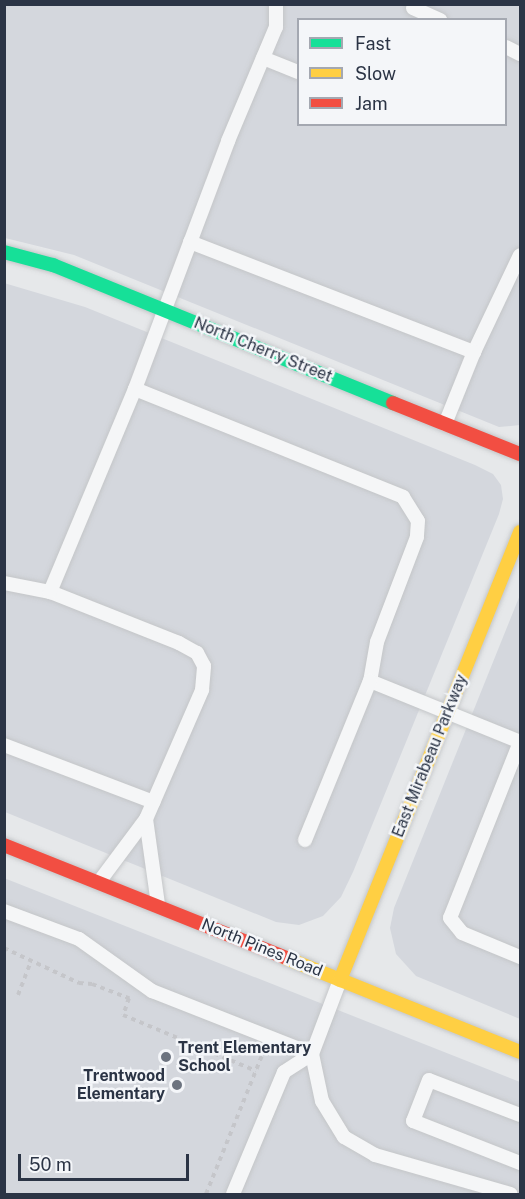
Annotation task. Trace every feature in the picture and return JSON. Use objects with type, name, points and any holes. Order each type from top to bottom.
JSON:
[{"type":"street","name":"North Cherry Street","points":[[4,252],[53,266],[520,454]]},
{"type":"street","name":"East Mirabeau Parkway","points":[[340,980],[520,532]]},
{"type":"street","name":"North Pines Road","points":[[4,844],[520,1052]]},
{"type":"lane","points":[[50,592],[135,389],[190,242],[276,27],[276,4]]},
{"type":"lane","points":[[411,11],[434,18]]},
{"type":"lane","points":[[263,57],[297,72]]},
{"type":"lane","points":[[190,242],[474,352]]},
{"type":"lane","points":[[445,424],[474,352],[520,255]]},
{"type":"lane","points":[[135,389],[403,497],[418,521],[417,537],[377,642],[370,681],[305,840]]},
{"type":"lane","points":[[4,583],[50,592],[179,643],[197,653],[204,666],[202,690],[146,819],[99,882]]},
{"type":"lane","points":[[370,681],[520,742],[450,918],[462,933],[520,957]]},
{"type":"lane","points":[[4,745],[153,802]]},
{"type":"lane","points":[[146,819],[158,906]]},
{"type":"lane","points":[[4,911],[79,939],[152,991],[312,1054]]},
{"type":"lane","points":[[340,980],[312,1054],[322,1101],[344,1137],[355,1146],[511,1194]]},
{"type":"lane","points":[[233,1194],[284,1072],[312,1054]]},
{"type":"lane","points":[[520,1115],[429,1080],[413,1121],[520,1163]]},
{"type":"path","points":[[4,948],[79,983],[92,984],[129,998],[123,1015],[256,1071]]},
{"type":"path","points":[[18,995],[31,961]]},
{"type":"path","points":[[206,1194],[270,1037]]},
{"type":"shaded area","points":[[5,5],[520,5],[520,425],[499,427],[74,255],[5,238]]},
{"type":"shaded area","points":[[4,283],[85,307],[475,465],[493,474],[501,485],[503,499],[499,514],[353,872],[341,897],[323,916],[299,925],[276,922],[5,812]]},
{"type":"shaded area","points":[[520,595],[520,1019],[416,976],[396,954],[390,928],[394,908]]},
{"type":"shaded area","name":"Trent Elementary School","points":[[4,878],[520,1082],[520,1194],[5,1194]]},
{"type":"traffic: fast","points":[[4,252],[53,265],[393,403]]},
{"type":"traffic: slow","points":[[340,980],[520,532]]},
{"type":"traffic: slow","points":[[286,958],[520,1052]]},
{"type":"traffic: jam","points":[[393,403],[520,454]]},
{"type":"traffic: jam","points":[[4,845],[286,958]]},
{"type":"place","name":"Trent Elementary School","points":[[166,1057]]},
{"type":"place","name":"Trentwood Elementary","points":[[177,1085]]}]
